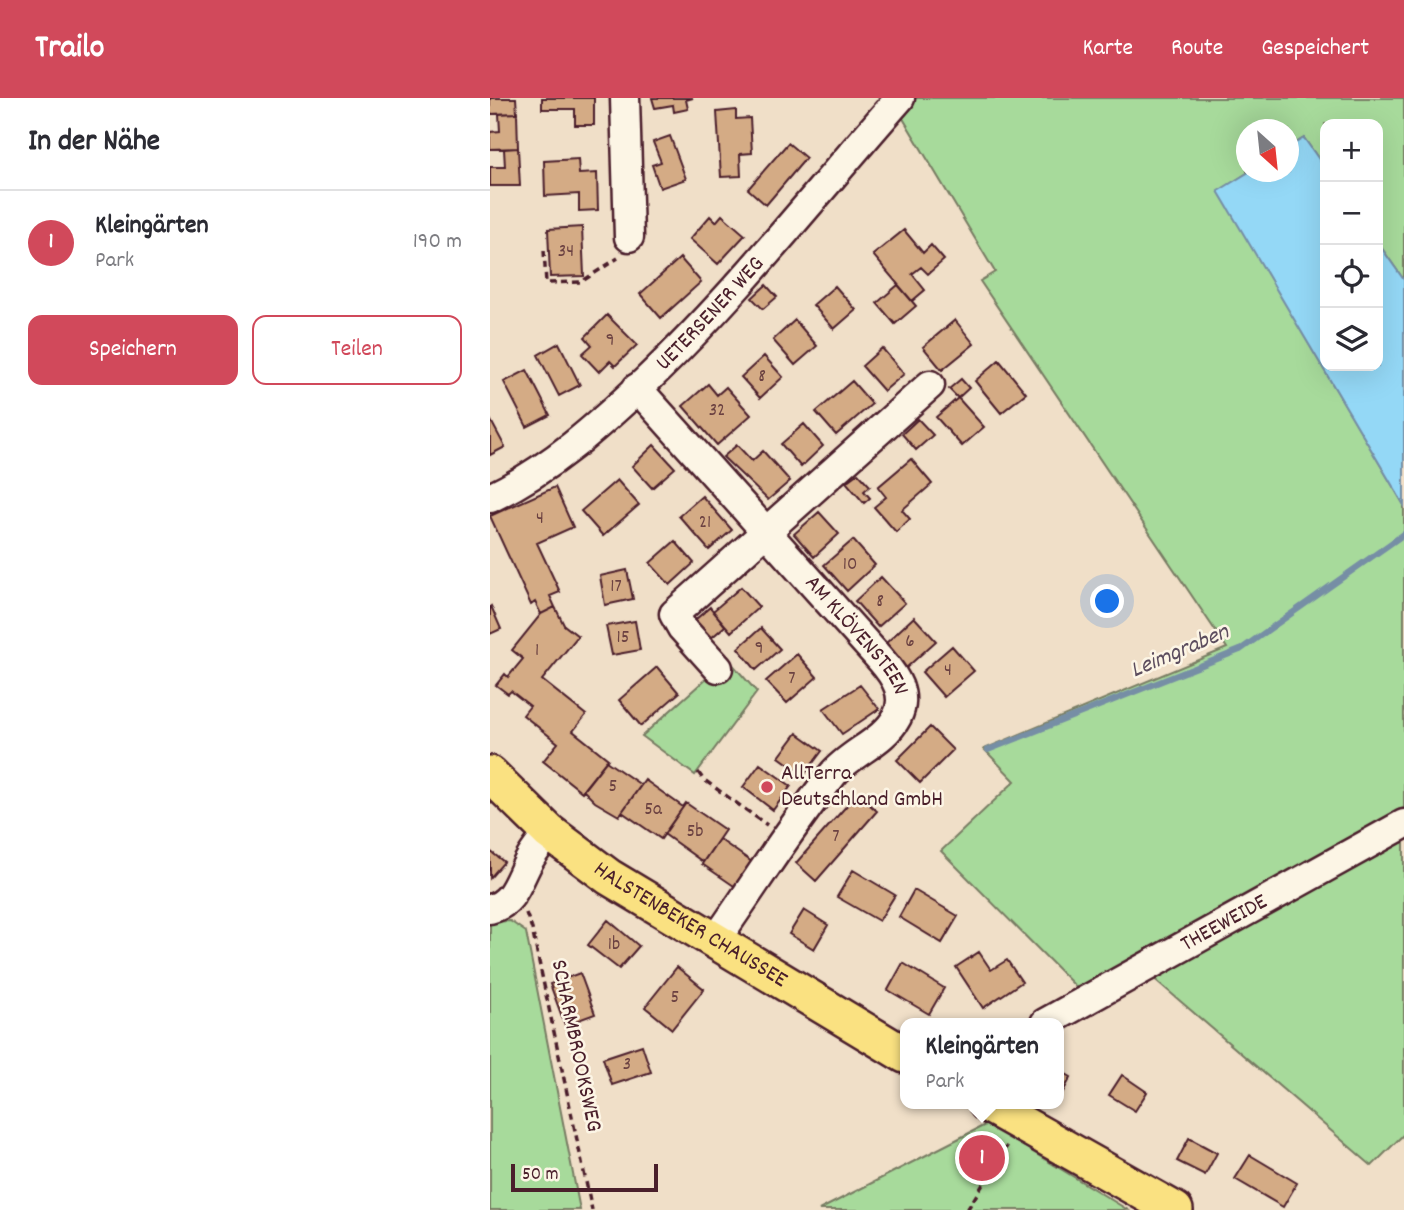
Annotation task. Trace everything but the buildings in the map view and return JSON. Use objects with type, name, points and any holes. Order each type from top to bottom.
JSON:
[{"type":"main road","name":"HALSTENBEKER CHAUSSEE","points":[[490,774],[549,832],[609,877],[900,1052]]},
{"type":"main road","points":[[996,1109],[1175,1210]]},
{"type":"street","points":[[625,98],[629,237]]},
{"type":"street","name":"UETERSENER WEG","points":[[490,498],[549,466],[695,333],[775,246],[900,98]]},
{"type":"street","points":[[718,668],[682,628],[674,614],[930,385]]},
{"type":"street","name":"AM KLÖVENSTEEN","points":[[637,388],[888,668],[900,690],[901,705],[896,719],[835,772],[715,941]]},
{"type":"street","name":"THEEWEIDE","points":[[1054,1018],[1404,824]]},
{"type":"street","points":[[490,909],[499,907],[513,894],[529,860],[549,832]]},
{"type":"path","points":[[544,250],[546,283],[581,282],[628,251],[629,237]]},
{"type":"path","points":[[698,772],[703,779],[786,839]]},
{"type":"path","name":"SCHARMBROOKSWEG","points":[[513,894],[532,929],[592,1210]]},
{"type":"path","points":[[967,1210],[1021,1124]]},
{"type":"green space","points":[[916,98],[1404,98],[1404,280],[1383,250],[1383,119],[1320,119],[1320,161],[1304,138],[1299,141],[1299,119],[1236,119],[1236,180],[1219,191],[1320,362],[1320,371],[1325,371],[1404,505],[1404,812],[1079,990],[941,851],[1015,781],[984,749],[1227,648],[980,281],[995,272],[901,115]]},
{"type":"green space","points":[[728,659],[757,692],[695,775],[642,736]]},
{"type":"green space","points":[[1404,837],[1404,1134],[1372,1166],[1151,976]]},
{"type":"green space","points":[[510,921],[526,932],[580,1210],[490,1210],[490,922]]},
{"type":"green space","points":[[987,1124],[1128,1210],[819,1210]]},
{"type":"water","points":[[1304,138],[1320,161],[1320,363],[1218,191],[1236,180],[1299,182],[1299,141]]},
{"type":"water","points":[[1383,250],[1404,280],[1404,505],[1325,371],[1383,371]]},
{"type":"waterway","name":"Leimgraben","points":[[988,750],[1240,650],[1404,534]]},
{"type":"place","name":"AllTerra Deutschland GmbH","points":[[767,787]]},
{"type":"place","name":"Kleingärten","points":[[982,1158]]}]
